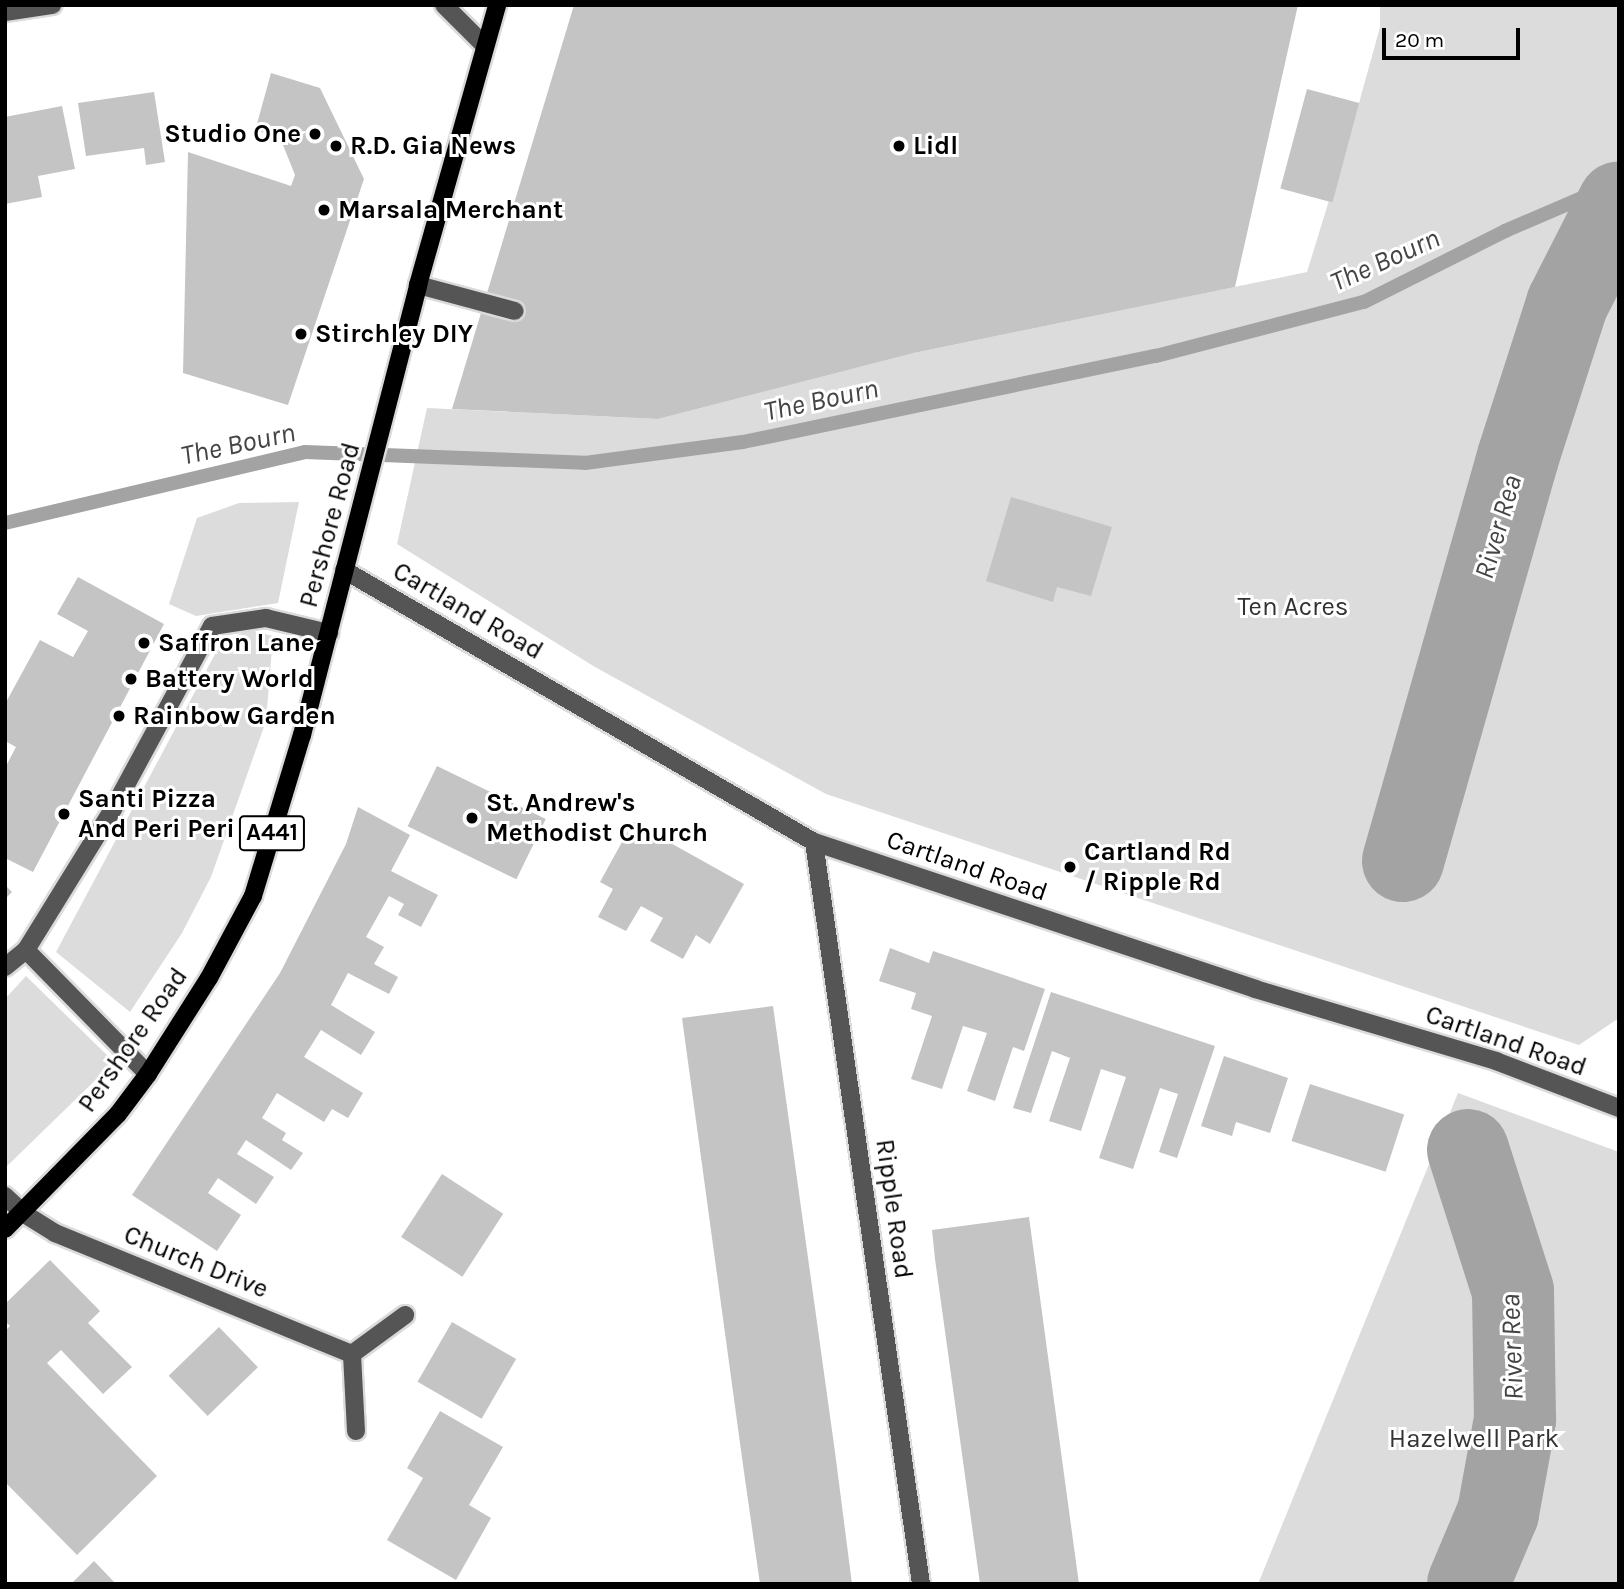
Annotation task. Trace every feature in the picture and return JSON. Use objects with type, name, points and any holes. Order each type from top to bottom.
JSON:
[{"type":"main road","name":"Pershore Road","points":[[5,1229],[118,1114],[148,1074],[209,978],[253,896],[329,633],[418,285],[496,5]]},
{"type":"street","points":[[5,12],[52,5]]},
{"type":"street","points":[[444,5],[484,46]]},
{"type":"street","points":[[418,285],[515,311]]},
{"type":"street","name":"Cartland Road","points":[[344,570],[814,842],[1255,989],[1496,1061],[1619,1108]]},
{"type":"street","points":[[5,967],[26,950],[113,809],[212,626],[266,618],[329,633]]},
{"type":"street","name":"Ripple Road","points":[[814,842],[921,1584]]},
{"type":"street","points":[[26,950],[148,1074]]},
{"type":"street","name":"Church Drive","points":[[5,1196],[23,1213],[55,1233],[352,1354]]},
{"type":"street","points":[[356,1430],[352,1354],[405,1315]]},
{"type":"green space","name":"Ten Acres","points":[[1380,5],[1619,5],[1619,1018],[1579,1045],[826,794],[595,667],[397,544],[427,408],[658,419],[914,353],[1307,272],[1380,27]]},
{"type":"green space","points":[[299,502],[278,603],[196,616],[169,604],[197,518],[239,503]]},
{"type":"green space","points":[[250,630],[273,636],[266,721],[211,877],[182,933],[130,1012],[56,952],[222,641]]},
{"type":"green space","points":[[26,976],[114,1062],[5,1168],[5,999]]},
{"type":"green space","name":"Hazelwell Park","points":[[1458,1093],[1619,1152],[1619,1584],[1258,1584]]},
{"type":"building","name":"Lidl","points":[[574,5],[1298,5],[1235,287],[914,353],[658,419],[452,409]]},
{"type":"building","points":[[271,73],[320,88],[364,179],[288,405],[183,373],[188,152],[291,186],[295,175],[279,135],[255,131]]},
{"type":"building","points":[[1307,89],[1359,103],[1333,202],[1280,188]]},
{"type":"building","points":[[154,92],[165,162],[146,165],[144,148],[86,156],[78,103]]},
{"type":"building","points":[[62,106],[75,169],[38,176],[42,197],[5,204],[5,117]]},
{"type":"building","points":[[1011,497],[1112,527],[1091,596],[1057,587],[1053,602],[986,581]]},
{"type":"building","points":[[78,577],[164,624],[33,872],[5,858],[5,768],[16,747],[5,741],[5,704],[40,640],[73,657],[88,631],[57,614]]},
{"type":"building","points":[[437,766],[546,819],[516,879],[408,826]]},
{"type":"building","points":[[358,807],[410,835],[391,871],[438,895],[421,927],[398,915],[404,904],[389,896],[366,937],[384,947],[374,964],[398,977],[389,994],[348,973],[331,1005],[375,1032],[361,1055],[321,1030],[304,1057],[363,1093],[348,1118],[332,1109],[324,1122],[277,1093],[262,1118],[286,1133],[282,1140],[303,1153],[291,1170],[246,1140],[237,1154],[274,1177],[256,1204],[218,1178],[208,1193],[241,1215],[217,1251],[132,1195],[280,973],[346,844]]},
{"type":"building","points":[[633,822],[744,884],[710,944],[696,935],[683,959],[650,941],[663,918],[641,906],[626,931],[598,917],[613,889],[600,882]]},
{"type":"building","points":[[5,885],[12,892],[5,899]]},
{"type":"building","points":[[890,948],[929,963],[933,951],[1045,989],[1024,1051],[1013,1047],[995,1101],[967,1091],[987,1033],[963,1026],[942,1089],[911,1079],[932,1016],[911,1009],[916,993],[879,981]]},
{"type":"building","points":[[1051,992],[1215,1046],[1177,1158],[1159,1152],[1178,1094],[1160,1088],[1133,1169],[1099,1158],[1126,1077],[1101,1069],[1081,1131],[1049,1121],[1070,1058],[1052,1051],[1031,1113],[1013,1108]]},
{"type":"building","points":[[773,1006],[852,1584],[760,1584],[743,1465],[682,1018]]},
{"type":"building","points":[[1224,1056],[1288,1078],[1270,1133],[1236,1122],[1232,1136],[1201,1126]]},
{"type":"building","points":[[1310,1084],[1404,1115],[1386,1172],[1291,1141]]},
{"type":"building","points":[[442,1174],[503,1214],[462,1277],[401,1237]]},
{"type":"building","points":[[1029,1217],[1079,1584],[980,1584],[935,1259],[932,1230]]},
{"type":"building","points":[[50,1260],[100,1311],[88,1323],[132,1367],[103,1394],[61,1350],[47,1363],[157,1476],[77,1555],[5,1482],[5,1331],[10,1326],[5,1321],[5,1304]]},
{"type":"building","points":[[452,1322],[516,1359],[482,1419],[418,1382]]},
{"type":"building","points":[[219,1327],[258,1367],[208,1416],[169,1376]]},
{"type":"building","points":[[440,1411],[503,1447],[469,1505],[491,1518],[456,1580],[387,1540],[423,1478],[407,1468]]},
{"type":"building","points":[[94,1561],[116,1584],[71,1584]]},
{"type":"waterway","name":"The Bourn","points":[[5,523],[305,452],[585,463],[743,442],[1156,356],[1364,302],[1505,231],[1619,182]]},
{"type":"waterway","name":"River Rea","points":[[1403,861],[1518,457],[1567,304],[1619,202]]},
{"type":"waterway","name":"River Rea","points":[[1468,1150],[1513,1291],[1515,1419],[1498,1513],[1468,1584]]},
{"type":"place","name":"Studio One","points":[[315,134]]},
{"type":"place","name":"R.D. Gia News","points":[[336,146]]},
{"type":"place","name":"Lidl","points":[[899,146]]},
{"type":"place","name":"Marsala Merchant","points":[[324,210]]},
{"type":"place","name":"Stirchley DIY","points":[[301,334]]},
{"type":"place","name":"Saffron Lane","points":[[144,643]]},
{"type":"place","name":"Battery World","points":[[131,679]]},
{"type":"place","name":"Rainbow Garden","points":[[119,716]]},
{"type":"place","name":"Santi Pizza And Peri Peri","points":[[64,814]]},
{"type":"place","name":"St. Andrew's Methodist Church","points":[[472,818]]},
{"type":"place","name":"Cartland Rd / Ripple Rd","points":[[1070,867]]}]
